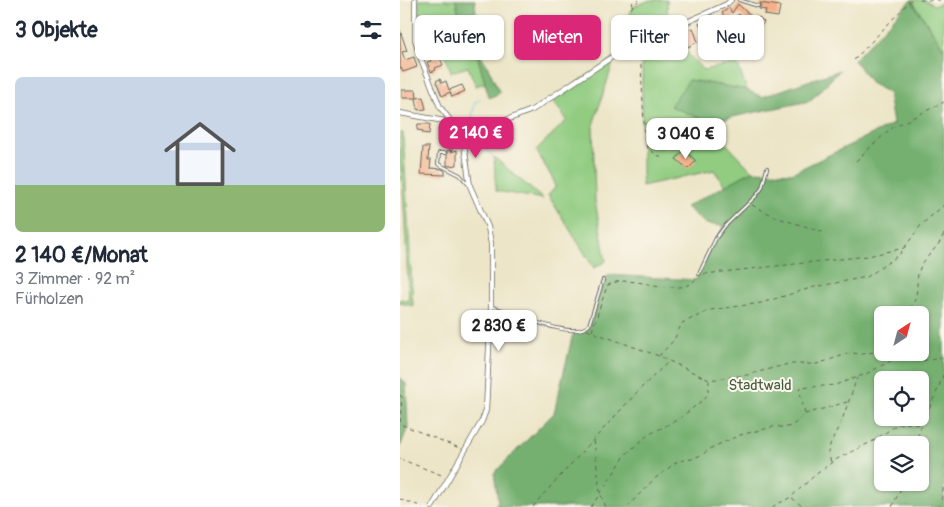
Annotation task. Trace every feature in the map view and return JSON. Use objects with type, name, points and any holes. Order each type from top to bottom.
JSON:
[{"type":"street","points":[[416,0],[414,24],[417,48],[436,99],[450,122],[463,137],[470,186],[488,227],[491,244],[491,307],[486,410],[432,507]]},
{"type":"street","points":[[688,22],[727,4],[731,0]]},
{"type":"street","points":[[463,137],[537,107],[611,58]]},
{"type":"street","points":[[400,113],[450,122]]},
{"type":"lane","points":[[738,0],[758,6]]},
{"type":"lane","points":[[450,122],[448,136],[451,149]]},
{"type":"lane","points":[[445,153],[439,153],[438,164],[460,175],[470,186]]},
{"type":"lane","points":[[699,274],[716,238],[725,226],[762,188],[767,168]]},
{"type":"lane","points":[[491,307],[561,330],[578,332],[586,329],[589,325],[603,280]]},
{"type":"path","points":[[630,15],[633,0]]},
{"type":"path","points":[[632,7],[639,0]]},
{"type":"path","points":[[854,60],[911,0]]},
{"type":"path","points":[[920,0],[944,0]]},
{"type":"path","points":[[640,60],[645,139],[648,148],[664,159]]},
{"type":"path","points":[[856,161],[890,129],[944,102]]},
{"type":"path","points":[[749,203],[778,218],[827,233]]},
{"type":"path","points":[[659,356],[674,340],[682,323],[711,310],[761,303],[814,287],[867,277],[899,255],[921,225],[944,205]]},
{"type":"path","points":[[912,306],[920,268],[943,238],[944,233]]},
{"type":"path","points":[[592,331],[607,286],[613,282],[677,288],[688,285],[696,280],[699,274],[868,256],[904,248]]},
{"type":"path","points":[[586,329],[659,356],[709,380],[747,375],[788,364],[817,364],[850,354],[874,352]]},
{"type":"path","points":[[929,360],[944,358]]},
{"type":"path","points":[[533,507],[639,390],[670,361]]},
{"type":"path","points":[[805,414],[799,388],[835,385],[890,361]]},
{"type":"path","points":[[929,410],[938,393],[944,372]]},
{"type":"path","points":[[832,462],[828,452],[829,447],[857,377]]},
{"type":"path","points":[[590,507],[627,453],[648,435],[679,419],[704,399],[708,394],[709,380]]},
{"type":"path","points":[[400,394],[402,397],[400,424],[465,450]]},
{"type":"path","points":[[627,507],[653,480],[678,461],[692,459],[740,435],[777,426],[782,428],[795,424],[805,414],[847,402]]},
{"type":"path","points":[[772,507],[791,497],[832,462],[875,440],[895,426]]},
{"type":"path","points":[[917,436],[920,426]]},
{"type":"path","points":[[594,439],[600,493],[606,507]]},
{"type":"path","points":[[400,459],[449,478]]},
{"type":"path","points":[[938,507],[942,498],[944,484]]},
{"type":"path","points":[[892,507],[900,491]]},
{"type":"path","points":[[791,497],[803,507]]},
{"type":"path","points":[[400,499],[423,507]]},
{"type":"green space","points":[[418,0],[456,0],[458,12],[461,15],[438,15],[438,13],[419,14]]},
{"type":"green space","points":[[456,0],[475,0],[476,14],[464,15],[458,12]]},
{"type":"green space","points":[[650,0],[667,0],[668,15],[630,15],[632,7]]},
{"type":"green space","name":"Stadtwald","points":[[911,0],[944,49],[944,507],[495,507],[498,500],[494,473],[554,413],[573,334],[584,332],[589,328],[603,280],[609,275],[696,280],[710,249],[724,226],[706,224],[686,207],[752,171],[792,173],[893,124],[888,92],[872,84],[854,60]]},
{"type":"green space","points":[[912,0],[925,0],[934,5],[944,3],[944,49]]},
{"type":"green space","points":[[688,54],[703,70],[737,63],[747,90],[689,80],[703,119],[752,171],[725,186],[714,170],[642,186],[642,60],[688,60]]},
{"type":"green space","points":[[447,60],[479,60],[485,83],[476,86],[468,67],[451,72]]},
{"type":"green space","points":[[479,60],[484,60],[486,63],[500,93],[489,98]]},
{"type":"green space","points":[[611,60],[614,60],[593,125],[595,201],[606,261],[594,268],[548,195],[555,188],[554,181],[536,150],[567,120],[552,100]]},
{"type":"green space","points":[[840,70],[810,101],[732,117],[707,125],[702,119],[670,106],[689,80],[747,90],[762,97]]},
{"type":"green space","points":[[400,133],[403,133],[413,306],[400,303],[400,299],[409,301],[400,162]]},
{"type":"green space","points":[[494,157],[543,199],[496,191]]},
{"type":"green space","points":[[400,377],[406,384],[408,427],[400,447]]},
{"type":"building","points":[[760,3],[780,6],[778,17],[765,15],[766,10],[759,9]]},
{"type":"building","points":[[738,4],[750,15],[723,15],[722,13],[729,8],[732,13]]},
{"type":"building","points":[[693,28],[698,42],[688,47],[688,30]]},
{"type":"building","points":[[400,30],[407,51],[402,52],[405,60],[414,57],[417,67],[403,72],[400,68]]},
{"type":"building","points":[[441,60],[443,65],[431,72],[427,62]]},
{"type":"building","points":[[440,79],[442,83],[446,81],[449,90],[462,85],[465,91],[452,97],[450,92],[442,96],[436,81]]},
{"type":"building","points":[[402,90],[416,90],[417,98],[423,97],[426,109],[418,110],[416,98],[402,98]]},
{"type":"building","points":[[418,124],[430,124],[429,134],[417,130]]},
{"type":"building","points":[[657,129],[673,139],[668,149],[651,139]]},
{"type":"building","points":[[423,147],[429,147],[428,160],[431,160],[430,168],[442,169],[445,171],[445,175],[421,174]]},
{"type":"building","points":[[447,150],[451,152],[457,150],[457,165],[447,166]]},
{"type":"building","points":[[684,150],[696,161],[688,169],[676,159]]},
{"type":"waterway","points":[[473,125],[472,117],[475,102],[480,99]]},
{"type":"waterway","points":[[481,146],[494,157]]}]
